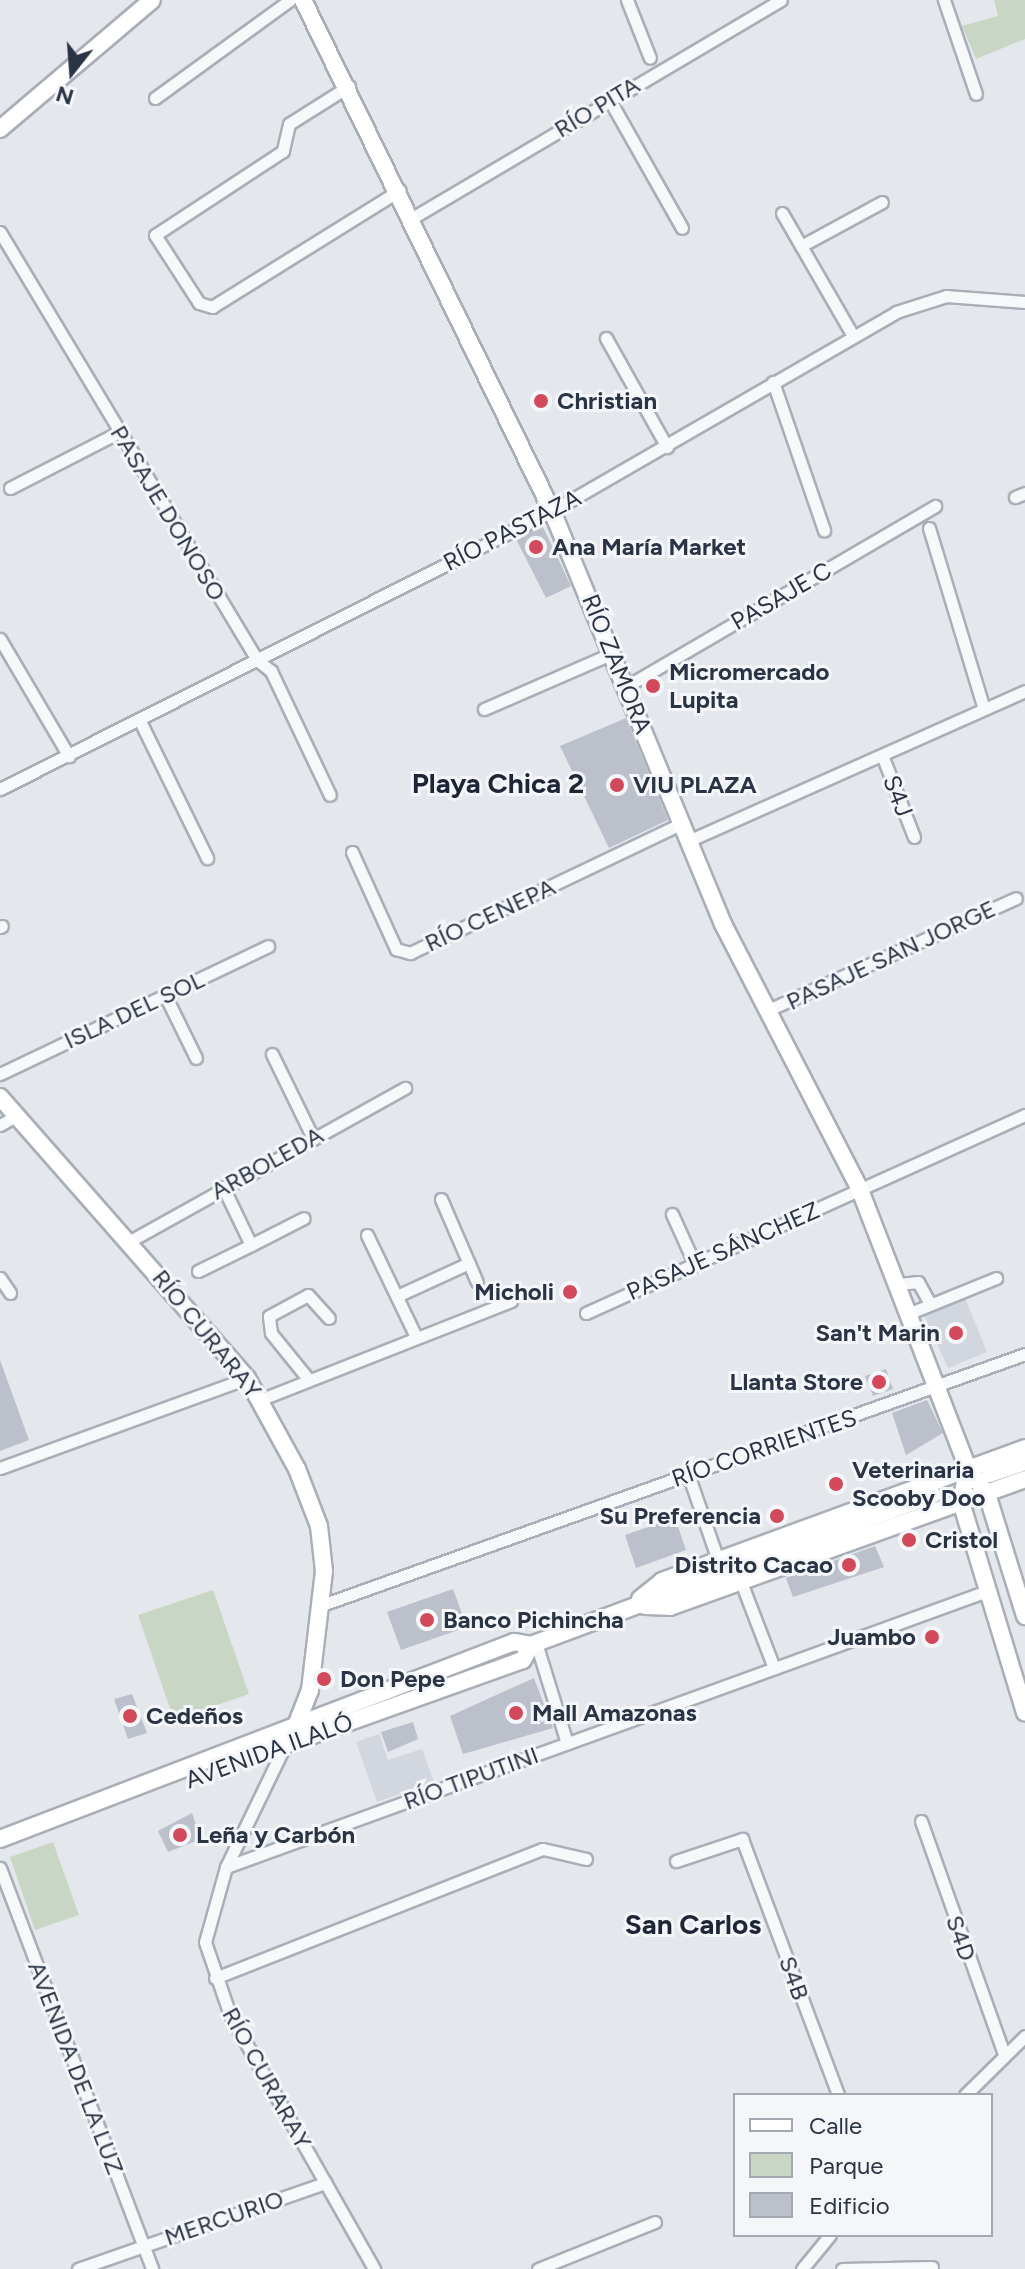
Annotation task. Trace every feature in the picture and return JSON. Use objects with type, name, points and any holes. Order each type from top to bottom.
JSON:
[{"type":"street","points":[[0,129],[152,0]]},
{"type":"street","points":[[155,98],[290,0]]},
{"type":"street","name":"RÍO ZAMORA","points":[[301,0],[349,86],[414,217],[552,511],[627,686],[680,824],[766,1011],[860,1190],[968,1468],[987,1494],[1025,1616]]},
{"type":"street","points":[[627,0],[650,58]]},
{"type":"street","name":"RÍO PITA","points":[[414,217],[762,5],[781,0]]},
{"type":"street","points":[[944,0],[976,94]]},
{"type":"street","points":[[349,86],[289,124],[283,151],[155,235],[199,303],[212,307],[400,189]]},
{"type":"street","points":[[609,99],[682,228]]},
{"type":"street","points":[[801,246],[882,202]]},
{"type":"street","points":[[782,213],[853,336]]},
{"type":"street","name":"PASAJE DONOSO","points":[[0,232],[257,660],[271,671],[330,795]]},
{"type":"street","name":"RÍO PASTAZA","points":[[0,789],[552,511],[667,447],[853,336],[946,296],[1025,302]]},
{"type":"street","points":[[606,338],[667,447]]},
{"type":"street","points":[[773,382],[824,530]]},
{"type":"street","points":[[10,488],[119,432]]},
{"type":"street","name":"PASAJE C","points":[[627,686],[935,506]]},
{"type":"street","points":[[929,528],[984,709]]},
{"type":"street","points":[[0,639],[69,756]]},
{"type":"street","points":[[484,709],[613,653]]},
{"type":"street","points":[[688,841],[1025,691]]},
{"type":"street","points":[[139,719],[207,858]]},
{"type":"street","name":"S4J","points":[[882,755],[914,837]]},
{"type":"street","name":"RÍO CENEPA","points":[[352,852],[396,949],[410,953],[680,824]]},
{"type":"street","name":"PASAJE SAN JORGE","points":[[766,1011],[1016,898]]},
{"type":"street","name":"ISLA DEL SOL","points":[[0,1074],[268,946]]},
{"type":"street","points":[[165,995],[196,1058]]},
{"type":"street","points":[[272,1054],[313,1138]]},
{"type":"street","name":"ARBOLEDA","points":[[130,1241],[405,1088]]},
{"type":"street","name":"RÍO CURARAY","points":[[0,1097],[130,1241],[247,1378],[262,1399],[319,1526],[322,1605],[310,1690],[295,1729],[226,1867],[205,1936],[215,1978],[374,2269]]},
{"type":"street","points":[[0,1125],[17,1115]]},
{"type":"street","name":"PASAJE SÁNCHEZ","points":[[586,1313],[1025,1115]]},
{"type":"street","points":[[223,1187],[251,1245]]},
{"type":"street","points":[[441,1199],[477,1282]]},
{"type":"street","points":[[672,1214],[695,1265]]},
{"type":"street","points":[[198,1271],[304,1218]]},
{"type":"street","points":[[367,1235],[416,1337]]},
{"type":"street","points":[[397,1296],[469,1263]]},
{"type":"street","points":[[0,1278],[10,1293]]},
{"type":"street","points":[[910,1313],[996,1278]]},
{"type":"street","points":[[899,1284],[918,1282],[930,1304]]},
{"type":"street","points":[[309,1380],[271,1333],[269,1316],[308,1295],[329,1318]]},
{"type":"street","points":[[262,1399],[511,1301]]},
{"type":"street","name":"RÍO CORRIENTES","points":[[322,1605],[1025,1354]]},
{"type":"street","points":[[0,1468],[247,1378]]},
{"type":"street","points":[[632,1606],[662,1581],[1025,1448]]},
{"type":"street","points":[[990,1474],[1025,1462]]},
{"type":"street","points":[[968,1468],[961,1502],[1025,1713]]},
{"type":"street","points":[[688,1474],[718,1560]]},
{"type":"street","points":[[632,1606],[670,1607],[1025,1479]]},
{"type":"street","name":"AVENIDA ILALÓ","points":[[0,1839],[295,1729],[514,1642],[533,1644],[933,1495]]},
{"type":"street","points":[[741,1582],[774,1668]]},
{"type":"street","name":"RÍO TIPUTINI","points":[[226,1867],[987,1591]]},
{"type":"street","points":[[533,1644],[567,1743]]},
{"type":"street","name":"AVENIDA ILALÓ","points":[[0,1849],[523,1660],[533,1644]]},
{"type":"street","name":"S4D","points":[[921,1821],[1004,2054]]},
{"type":"street","name":"S4B","points":[[676,1861],[742,1839],[837,2093]]},
{"type":"street","points":[[215,1978],[543,1849],[586,1859]]},
{"type":"street","name":"AVENIDA DE LA LUZ","points":[[0,1868],[152,2269]]},
{"type":"street","points":[[967,2093],[1025,2036]]},
{"type":"street","name":"MERCURIO","points":[[78,2269],[325,2183]]},
{"type":"street","points":[[538,2269],[655,2222]]},
{"type":"street","points":[[804,2269],[828,2237]]},
{"type":"street","points":[[842,2269],[932,2267]]},
{"type":"shaded area","name":"San't Marin","points":[[965,1298],[987,1352],[948,1368],[924,1315]]},
{"type":"shaded area","points":[[379,1734],[388,1760],[422,1749],[434,1782],[377,1802],[356,1742]]},
{"type":"green space","points":[[994,0],[1025,0],[1025,39],[976,59],[962,26],[998,16]]},
{"type":"green space","points":[[213,1590],[249,1694],[174,1720],[138,1615]]},
{"type":"green space","points":[[53,1842],[79,1915],[35,1930],[10,1857]]},
{"type":"building","points":[[542,525],[571,586],[546,598],[516,539]]},
{"type":"building","name":"VIU PLAZA","points":[[626,718],[668,820],[609,848],[560,746]]},
{"type":"building","points":[[0,1360],[29,1440],[0,1451]]},
{"type":"building","name":"Llanta Store","points":[[886,1369],[893,1389],[873,1396],[865,1376]]},
{"type":"building","points":[[927,1400],[943,1433],[906,1455],[892,1413]]},
{"type":"building","points":[[675,1518],[686,1550],[636,1568],[625,1535]]},
{"type":"building","name":"Distrito Cacao","points":[[875,1546],[884,1567],[793,1597],[786,1578]]},
{"type":"building","name":"Banco Pichincha","points":[[453,1589],[467,1627],[401,1650],[387,1612]]},
{"type":"building","name":"Mall Amazonas","points":[[534,1678],[553,1728],[463,1754],[450,1716]]},
{"type":"building","name":"Cedeños","points":[[132,1694],[147,1733],[128,1739],[114,1699]]},
{"type":"building","points":[[413,1722],[418,1739],[388,1752],[381,1732]]},
{"type":"building","name":"Leña y Carbón","points":[[192,1813],[201,1839],[168,1852],[158,1831]]},
{"type":"tunnel","points":[[933,1495],[974,1480]]},
{"type":"place","name":"Christian","points":[[541,401]]},
{"type":"place","name":"Ana María Market","points":[[536,547]]},
{"type":"place","name":"Micromercado Lupita","points":[[653,686]]},
{"type":"place","name":"VIU PLAZA","points":[[617,785]]},
{"type":"place","name":"Micholi","points":[[570,1292]]},
{"type":"place","name":"San't Marin","points":[[956,1333]]},
{"type":"place","name":"Llanta Store","points":[[879,1382]]},
{"type":"place","name":"Veterinaria Scooby Doo","points":[[836,1484]]},
{"type":"place","name":"Su Preferencia","points":[[777,1516]]},
{"type":"place","name":"Cristol","points":[[909,1540]]},
{"type":"place","name":"Distrito Cacao","points":[[849,1565]]},
{"type":"place","name":"Banco Pichincha","points":[[427,1620]]},
{"type":"place","name":"Juambo","points":[[932,1637]]},
{"type":"place","name":"Don Pepe","points":[[324,1679]]},
{"type":"place","name":"Mall Amazonas","points":[[516,1713]]},
{"type":"place","name":"Cedeños","points":[[130,1716]]},
{"type":"place","name":"Leña y Carbón","points":[[180,1835]]},
{"type":"district","name":"Playa Chica 2","points":[[498,783]]},
{"type":"district","name":"San Carlos","points":[[693,1924]]}]
